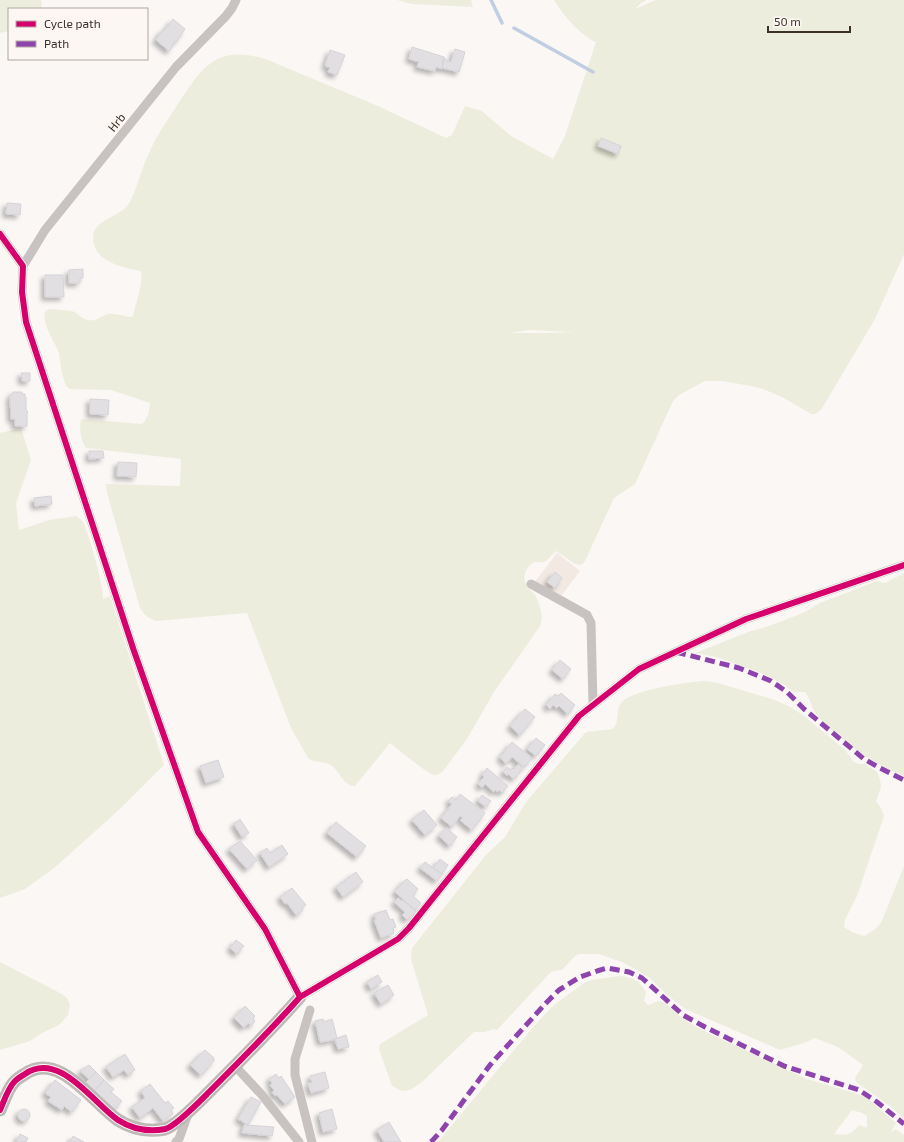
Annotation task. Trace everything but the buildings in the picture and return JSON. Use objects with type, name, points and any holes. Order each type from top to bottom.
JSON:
[{"type":"street","name":"Hrb","points":[[23,266],[45,230],[176,67],[226,16],[236,0]]},
{"type":"street","points":[[0,234],[23,266],[22,292],[26,322],[134,650],[198,832],[265,929],[300,997]]},
{"type":"street","points":[[0,1110],[15,1081],[30,1071],[39,1068],[51,1068],[71,1077],[119,1120],[138,1129],[152,1131],[167,1128],[189,1112],[236,1066],[300,997],[398,939],[409,928],[579,716],[639,669],[746,619],[904,565]]},
{"type":"street","points":[[531,584],[587,615],[591,623],[593,705]]},
{"type":"street","points":[[310,1010],[295,1059],[295,1075],[312,1142]]},
{"type":"street","points":[[236,1066],[262,1095],[299,1142]]},
{"type":"street","points":[[176,1142],[189,1112]]},
{"type":"shaded area","points":[[557,553],[580,571],[561,596],[534,583]]},
{"type":"green space","points":[[0,0],[41,0],[42,8],[8,8],[8,31],[0,33]]},
{"type":"green space","points":[[397,0],[471,0],[473,7],[412,4]]},
{"type":"green space","points":[[554,0],[646,0],[635,9],[656,0],[904,0],[904,254],[875,319],[821,410],[815,414],[811,414],[784,398],[763,389],[722,381],[705,381],[679,395],[673,401],[635,484],[614,498],[585,561],[581,565],[575,564],[556,551],[545,562],[534,562],[525,572],[525,583],[535,595],[541,610],[542,618],[540,626],[494,692],[467,739],[443,771],[435,775],[430,773],[390,743],[355,786],[351,785],[345,782],[329,764],[314,761],[308,758],[291,728],[247,613],[157,621],[147,616],[140,608],[107,493],[106,484],[180,486],[181,459],[86,448],[81,434],[80,425],[82,419],[142,424],[149,412],[150,403],[111,390],[70,389],[66,386],[61,370],[59,353],[45,323],[44,316],[50,309],[75,312],[84,319],[91,320],[96,320],[108,314],[130,317],[133,316],[140,288],[141,271],[125,268],[103,258],[98,253],[95,246],[93,238],[94,232],[102,222],[120,212],[130,202],[147,157],[159,134],[194,80],[212,62],[223,57],[235,55],[250,55],[268,60],[378,106],[446,138],[452,135],[465,106],[482,111],[511,136],[553,159],[565,136],[596,42],[578,30],[557,6]],"holes":[[[529,330],[574,332],[547,333],[510,333]]]},
{"type":"green space","points":[[21,428],[31,460],[16,503],[19,530],[49,520],[76,516],[83,522],[96,560],[103,599],[110,596],[164,765],[120,809],[53,869],[25,889],[0,898],[0,433]]},
{"type":"green space","points":[[904,573],[904,776],[869,758],[836,734],[816,713],[805,692],[794,692],[780,682],[761,673],[716,657],[695,653],[803,613],[820,603],[877,581],[885,583]]},
{"type":"green space","points":[[704,681],[718,683],[775,700],[790,707],[803,715],[845,750],[854,762],[865,764],[877,772],[881,787],[876,801],[884,816],[857,896],[845,920],[844,927],[852,932],[864,936],[874,930],[881,923],[904,866],[904,1119],[890,1106],[856,1082],[855,1078],[863,1065],[838,1047],[815,1038],[780,1050],[685,1009],[666,994],[649,977],[624,963],[599,954],[579,954],[574,957],[562,970],[553,971],[497,1030],[493,1029],[485,1032],[474,1032],[422,1082],[412,1089],[405,1091],[392,1086],[379,1049],[380,1044],[428,1015],[411,959],[412,948],[486,855],[505,837],[526,802],[586,732],[613,729],[616,723],[619,706],[627,698],[636,694],[673,685]]},
{"type":"green space","points":[[0,962],[60,993],[67,998],[70,1005],[68,1015],[59,1025],[42,1033],[30,1041],[0,1050]]},
{"type":"green space","points":[[620,976],[629,977],[639,982],[646,992],[644,1001],[648,1005],[658,1001],[664,1002],[682,1018],[698,1028],[807,1079],[867,1098],[896,1123],[891,1133],[896,1129],[904,1135],[904,1142],[438,1142],[534,1026],[554,1005],[584,983],[591,980]],"holes":[[[852,1110],[867,1116],[867,1128],[859,1125],[848,1134],[834,1134]]]},
{"type":"waterway","points":[[491,0],[502,23]]},
{"type":"waterway","points":[[514,28],[593,72]]},
{"type":"marked path","points":[[676,652],[739,668],[771,681],[787,692],[804,709],[864,759],[904,780]]},
{"type":"marked path","points":[[431,1142],[442,1130],[490,1065],[559,990],[580,977],[607,968],[629,972],[642,978],[683,1015],[784,1066],[859,1090],[877,1102],[904,1124]]},
{"type":"cycle path","points":[[0,234],[23,266],[22,292],[26,322],[134,651],[198,832],[265,929],[300,997],[398,939],[409,928],[579,716],[639,669],[746,619],[904,565]]},
{"type":"cycle path","points":[[0,1110],[8,1091],[16,1080],[38,1068],[50,1069],[63,1074],[75,1082],[123,1123],[141,1129],[165,1129],[170,1127],[200,1101],[300,997]]}]
